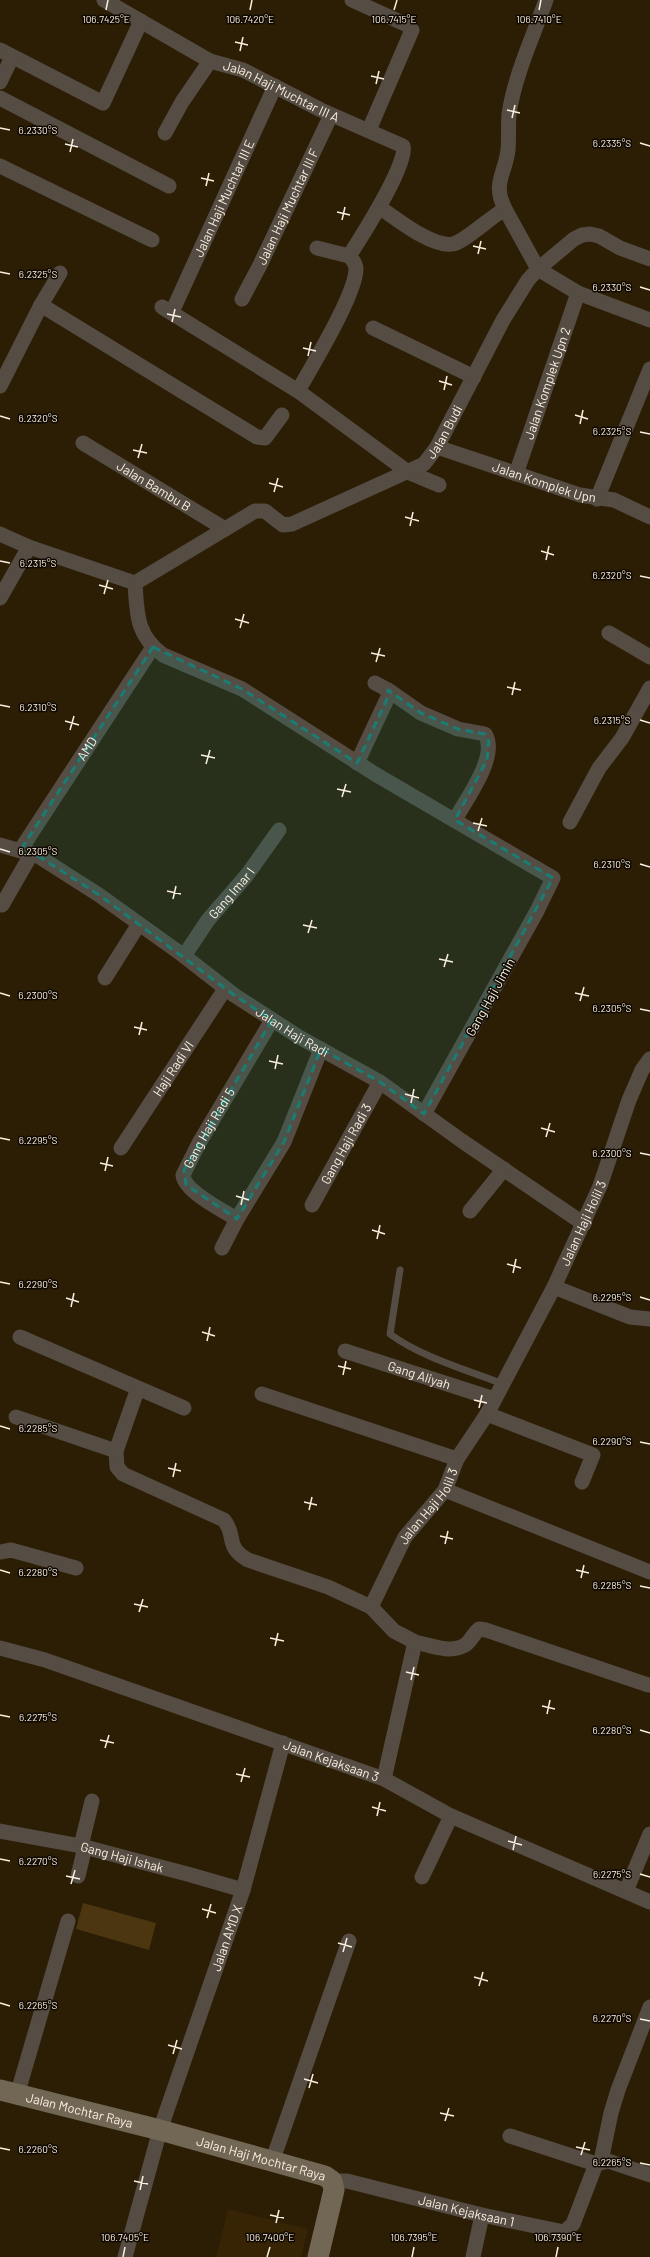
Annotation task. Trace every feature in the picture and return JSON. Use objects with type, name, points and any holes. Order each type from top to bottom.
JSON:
[{"type":"street","name":"Jalan Haji Muchtar III A","points":[[104,0],[210,61],[243,70],[331,115],[369,130],[402,146],[404,150],[400,165],[379,207]]},
{"type":"street","points":[[352,0],[407,25],[412,30],[369,130]]},
{"type":"street","points":[[546,0],[525,56],[509,114],[508,151],[498,196],[538,269],[578,293],[650,320]]},
{"type":"street","points":[[0,82],[6,54],[102,103],[141,21]]},
{"type":"street","points":[[165,133],[182,102],[210,61]]},
{"type":"street","name":"Jalan Haji Muchtar III E","points":[[275,86],[167,309],[298,391]]},
{"type":"street","points":[[0,98],[169,186]]},
{"type":"street","name":"Jalan Haji Muchtar III F","points":[[242,299],[260,265],[331,115]]},
{"type":"street","points":[[0,166],[152,240]]},
{"type":"street","points":[[349,256],[379,207],[427,238],[443,244],[454,244],[505,209]]},
{"type":"street","name":"Jalan Budi","points":[[135,583],[251,513],[261,510],[278,523],[287,526],[424,464],[437,448],[511,306],[528,280],[538,269],[574,239],[582,234],[599,236],[620,248],[650,259]]},
{"type":"street","points":[[317,248],[349,256],[356,267],[356,274],[345,304],[298,391],[408,472],[439,486]]},
{"type":"street","points":[[0,386],[41,305],[60,274]]},
{"type":"street","name":"Jalan Komplek Upn 2","points":[[516,474],[578,293]]},
{"type":"street","points":[[41,305],[257,437],[264,438],[282,415]]},
{"type":"street","points":[[373,328],[474,377]]},
{"type":"street","points":[[597,499],[650,369]]},
{"type":"street","name":"Jalan Bambu B","points":[[84,444],[225,528]]},
{"type":"street","name":"Jalan Komplek Upn","points":[[437,448],[597,499],[614,500],[650,518]]},
{"type":"street","points":[[0,534],[29,547],[135,583],[138,621],[144,636],[153,647],[163,655],[242,689],[357,763],[455,820],[487,760],[489,741],[485,734],[458,729],[421,713],[381,686],[388,697],[357,763]]},
{"type":"street","points":[[0,598],[29,547]]},
{"type":"street","points":[[609,633],[650,656]]},
{"type":"street","name":"AMD","points":[[2,905],[26,851],[153,647]]},
{"type":"street","points":[[570,822],[598,768],[622,738],[650,688]]},
{"type":"street","name":"Gang Haji Jimin","points":[[424,1114],[534,918],[553,878],[455,820]]},
{"type":"street","name":"Gang Imar I","points":[[184,956],[208,920],[247,875],[279,830]]},
{"type":"street","name":"Jalan Haji Radi","points":[[0,845],[26,851],[99,895],[184,956],[225,989],[272,1020],[380,1082],[504,1170],[584,1224]]},
{"type":"street","points":[[105,978],[139,924]]},
{"type":"street","name":"Haji Radi VI","points":[[121,1148],[225,989]]},
{"type":"street","name":"Gang Haji Radi 5","points":[[237,1219],[186,1185],[183,1175],[199,1143],[272,1020]]},
{"type":"street","points":[[222,1248],[237,1219],[284,1142],[321,1049]]},
{"type":"street","name":"Jalan Haji Holil 3","points":[[371,1608],[405,1537],[445,1490],[457,1459],[487,1414],[554,1287],[600,1186],[629,1100],[642,1070],[650,1059]]},
{"type":"street","name":"Gang Haji Radi 3","points":[[312,1205],[380,1082]]},
{"type":"street","points":[[470,1211],[504,1170]]},
{"type":"street","points":[[554,1287],[630,1317],[650,1319]]},
{"type":"street","points":[[20,1337],[184,1408]]},
{"type":"street","name":"Gang Aliyah","points":[[345,1351],[494,1399]]},
{"type":"street","points":[[138,1388],[116,1451],[117,1467],[123,1474],[224,1520],[229,1526],[232,1545],[238,1554],[248,1560],[328,1587],[371,1608],[394,1630],[415,1642],[447,1649],[457,1648],[464,1646],[479,1629],[486,1630],[648,1685]]},
{"type":"street","points":[[262,1394],[457,1459]]},
{"type":"street","points":[[487,1414],[593,1455],[582,1482]]},
{"type":"street","points":[[16,1417],[116,1451]]},
{"type":"street","points":[[445,1490],[650,1572]]},
{"type":"street","points":[[0,1551],[11,1550],[76,1568]]},
{"type":"street","points":[[384,1779],[415,1642]]},
{"type":"street","name":"Jalan Kejaksaan 3","points":[[0,1648],[45,1660],[384,1779],[451,1816],[650,1902]]},
{"type":"street","name":"Jalan AMD X","points":[[125,2257],[160,2130],[243,1890],[283,1743]]},
{"type":"street","points":[[78,1876],[92,1801]]},
{"type":"street","points":[[422,1878],[451,1816]]},
{"type":"street","name":"Gang Haji Ishak","points":[[0,1831],[83,1847],[243,1890]]},
{"type":"street","points":[[626,1891],[650,1834]]},
{"type":"street","points":[[8,2092],[68,1921]]},
{"type":"street","points":[[272,2162],[349,1941]]},
{"type":"street","points":[[599,2162],[618,2090],[650,2007]]},
{"type":"street","name":"Jalan Mochtar Raya","points":[[8,2092],[160,2130]]},
{"type":"street","name":"Jalan Haji Mochtar Raya","points":[[160,2130],[325,2176],[332,2181],[334,2190],[318,2257]]},
{"type":"street","points":[[510,2136],[599,2162],[608,2161],[650,2175]]},
{"type":"street","name":"Jalan Kejaksaan 1","points":[[332,2181],[347,2181],[482,2215],[564,2232],[573,2224],[599,2162]]},
{"type":"street","points":[[473,2257],[482,2215]]},
{"type":"lane","points":[[400,1270],[390,1334],[398,1340],[449,1364],[503,1384]]},
{"type":"highlighted area","points":[[153,647],[242,689],[357,763],[388,697],[388,690],[421,713],[458,729],[485,734],[489,741],[487,760],[455,820],[553,878],[424,1114],[380,1082],[321,1049],[284,1142],[237,1219],[186,1185],[184,1170],[272,1020],[234,995],[99,895],[38,856],[21,849]]},
{"type":"shaded area","points":[[83,1903],[156,1923],[149,1950],[76,1929]]},
{"type":"shaded area","points":[[228,2209],[308,2229],[301,2257],[216,2257]]}]
